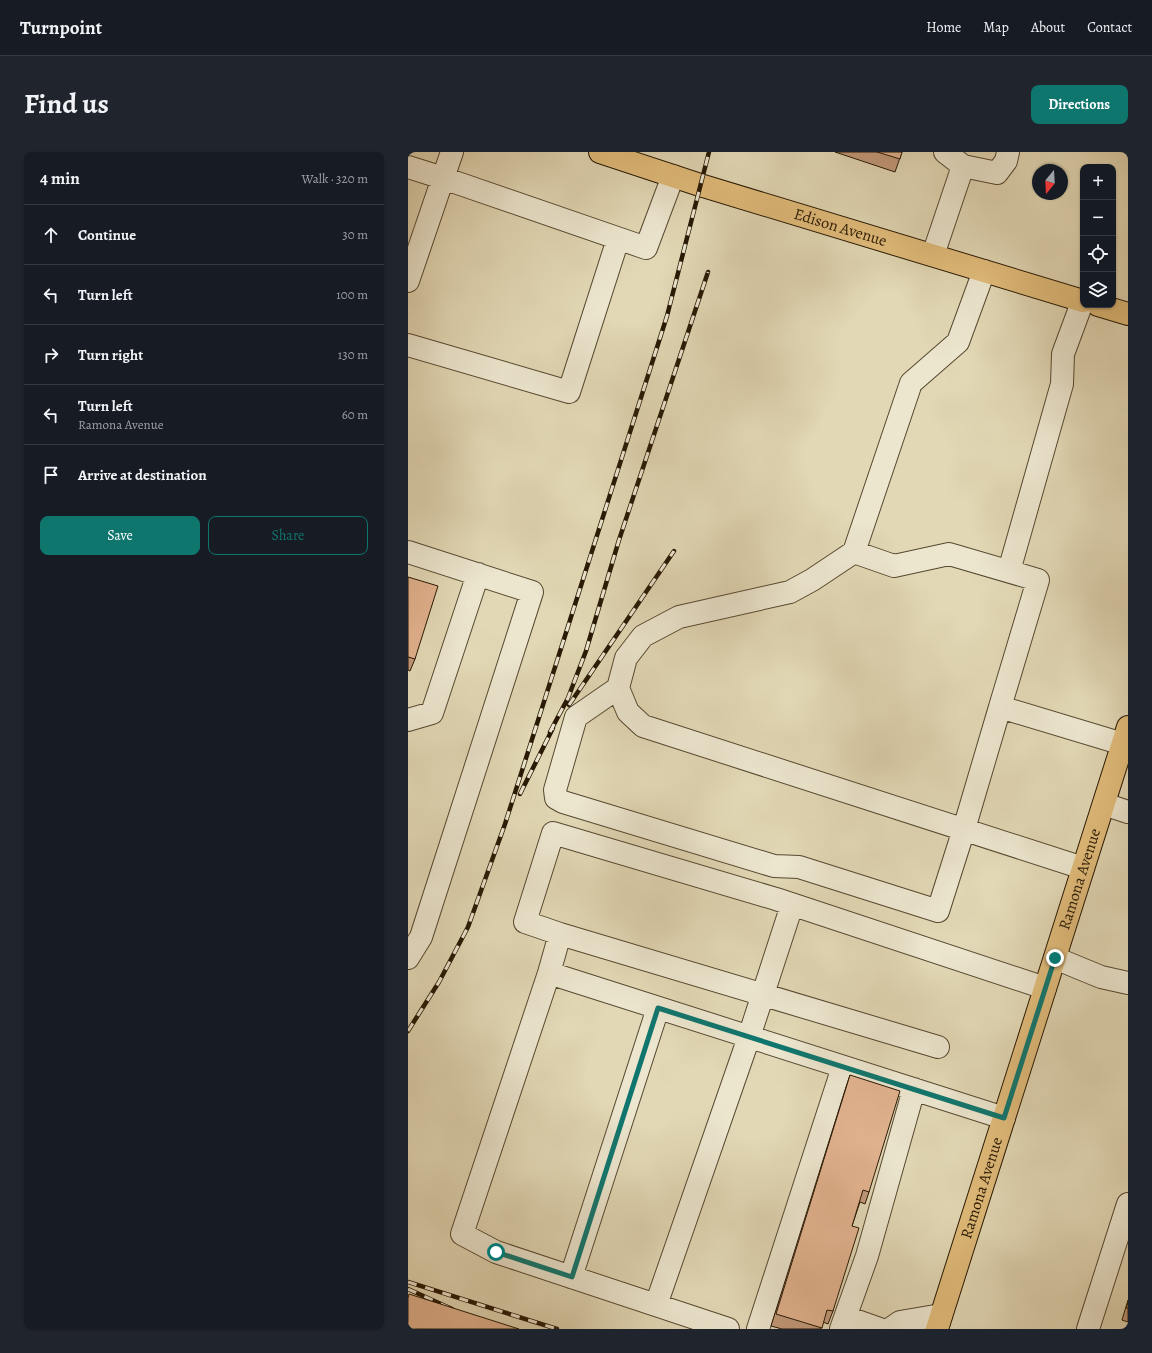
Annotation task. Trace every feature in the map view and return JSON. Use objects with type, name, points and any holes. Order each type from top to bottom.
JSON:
[{"type":"main road","name":"Edison Avenue","points":[[600,152],[673,176],[1080,300]]},
{"type":"main road","points":[[1108,308],[1128,314]]},
{"type":"main road","name":"Ramona Avenue","points":[[939,1322],[1125,736]]},
{"type":"lane","points":[[408,280],[452,152]]},
{"type":"lane","points":[[945,152],[963,166],[997,173],[1006,161],[1008,152]]},
{"type":"lane","points":[[408,166],[646,248],[673,176]]},
{"type":"lane","points":[[933,255],[963,166]]},
{"type":"lane","points":[[408,345],[569,392],[618,239]]},
{"type":"lane","points":[[984,271],[958,342],[911,383],[854,552],[812,580],[790,592],[679,617],[643,636],[626,658],[618,688],[628,712],[643,726],[1083,868]]},
{"type":"lane","points":[[1009,571],[1062,384],[1063,354],[1080,308]]},
{"type":"lane","points":[[408,552],[532,592],[421,937],[408,958]]},
{"type":"lane","points":[[618,688],[576,717],[554,790],[556,798],[563,802],[774,866],[799,867],[938,911],[1038,580],[949,554],[894,566],[854,552]]},
{"type":"lane","points":[[408,720],[432,714],[478,574]]},
{"type":"lane","points":[[1000,707],[1125,736]]},
{"type":"lane","points":[[1104,804],[1128,812]]},
{"type":"lane","points":[[938,1047],[761,995],[525,922],[553,833],[792,905],[1045,988]]},
{"type":"lane","points":[[656,1305],[749,1037],[761,995],[792,905]]},
{"type":"lane","points":[[560,934],[549,973],[462,1234],[496,1252],[728,1329]]},
{"type":"lane","points":[[1055,958],[1101,977],[1128,983]]},
{"type":"lane","points":[[549,973],[1004,1118]]},
{"type":"lane","points":[[572,1277],[658,1008]]},
{"type":"lane","points":[[758,1329],[843,1067]]},
{"type":"lane","points":[[880,1329],[843,1323],[867,1256],[914,1089]]},
{"type":"lane","points":[[1088,1329],[1128,1204]]},
{"type":"lane","points":[[890,1329],[900,1322],[939,1322]]},
{"type":"building","points":[[877,152],[902,152],[900,159]]},
{"type":"building","points":[[408,577],[438,586],[415,659],[408,657]]},
{"type":"building","points":[[850,1075],[900,1091],[869,1192],[863,1190],[852,1226],[859,1228],[833,1311],[827,1310],[822,1328],[776,1314]]},
{"type":"building","points":[[409,1294],[519,1329],[408,1329]]},
{"type":"railway","points":[[408,1031],[439,982],[468,927],[505,824],[667,316],[709,152]]},
{"type":"railway","points":[[550,732],[568,698],[586,651],[619,540],[708,272]]},
{"type":"railway","points":[[569,705],[674,551]]},
{"type":"railway","points":[[520,794],[553,728]]},
{"type":"railway","points":[[408,1282],[557,1329]]},
{"type":"railway","points":[[408,1289],[452,1309]]},
{"type":"route","points":[[496,1252],[572,1277],[658,1008],[1004,1118],[1055,958]]}]
